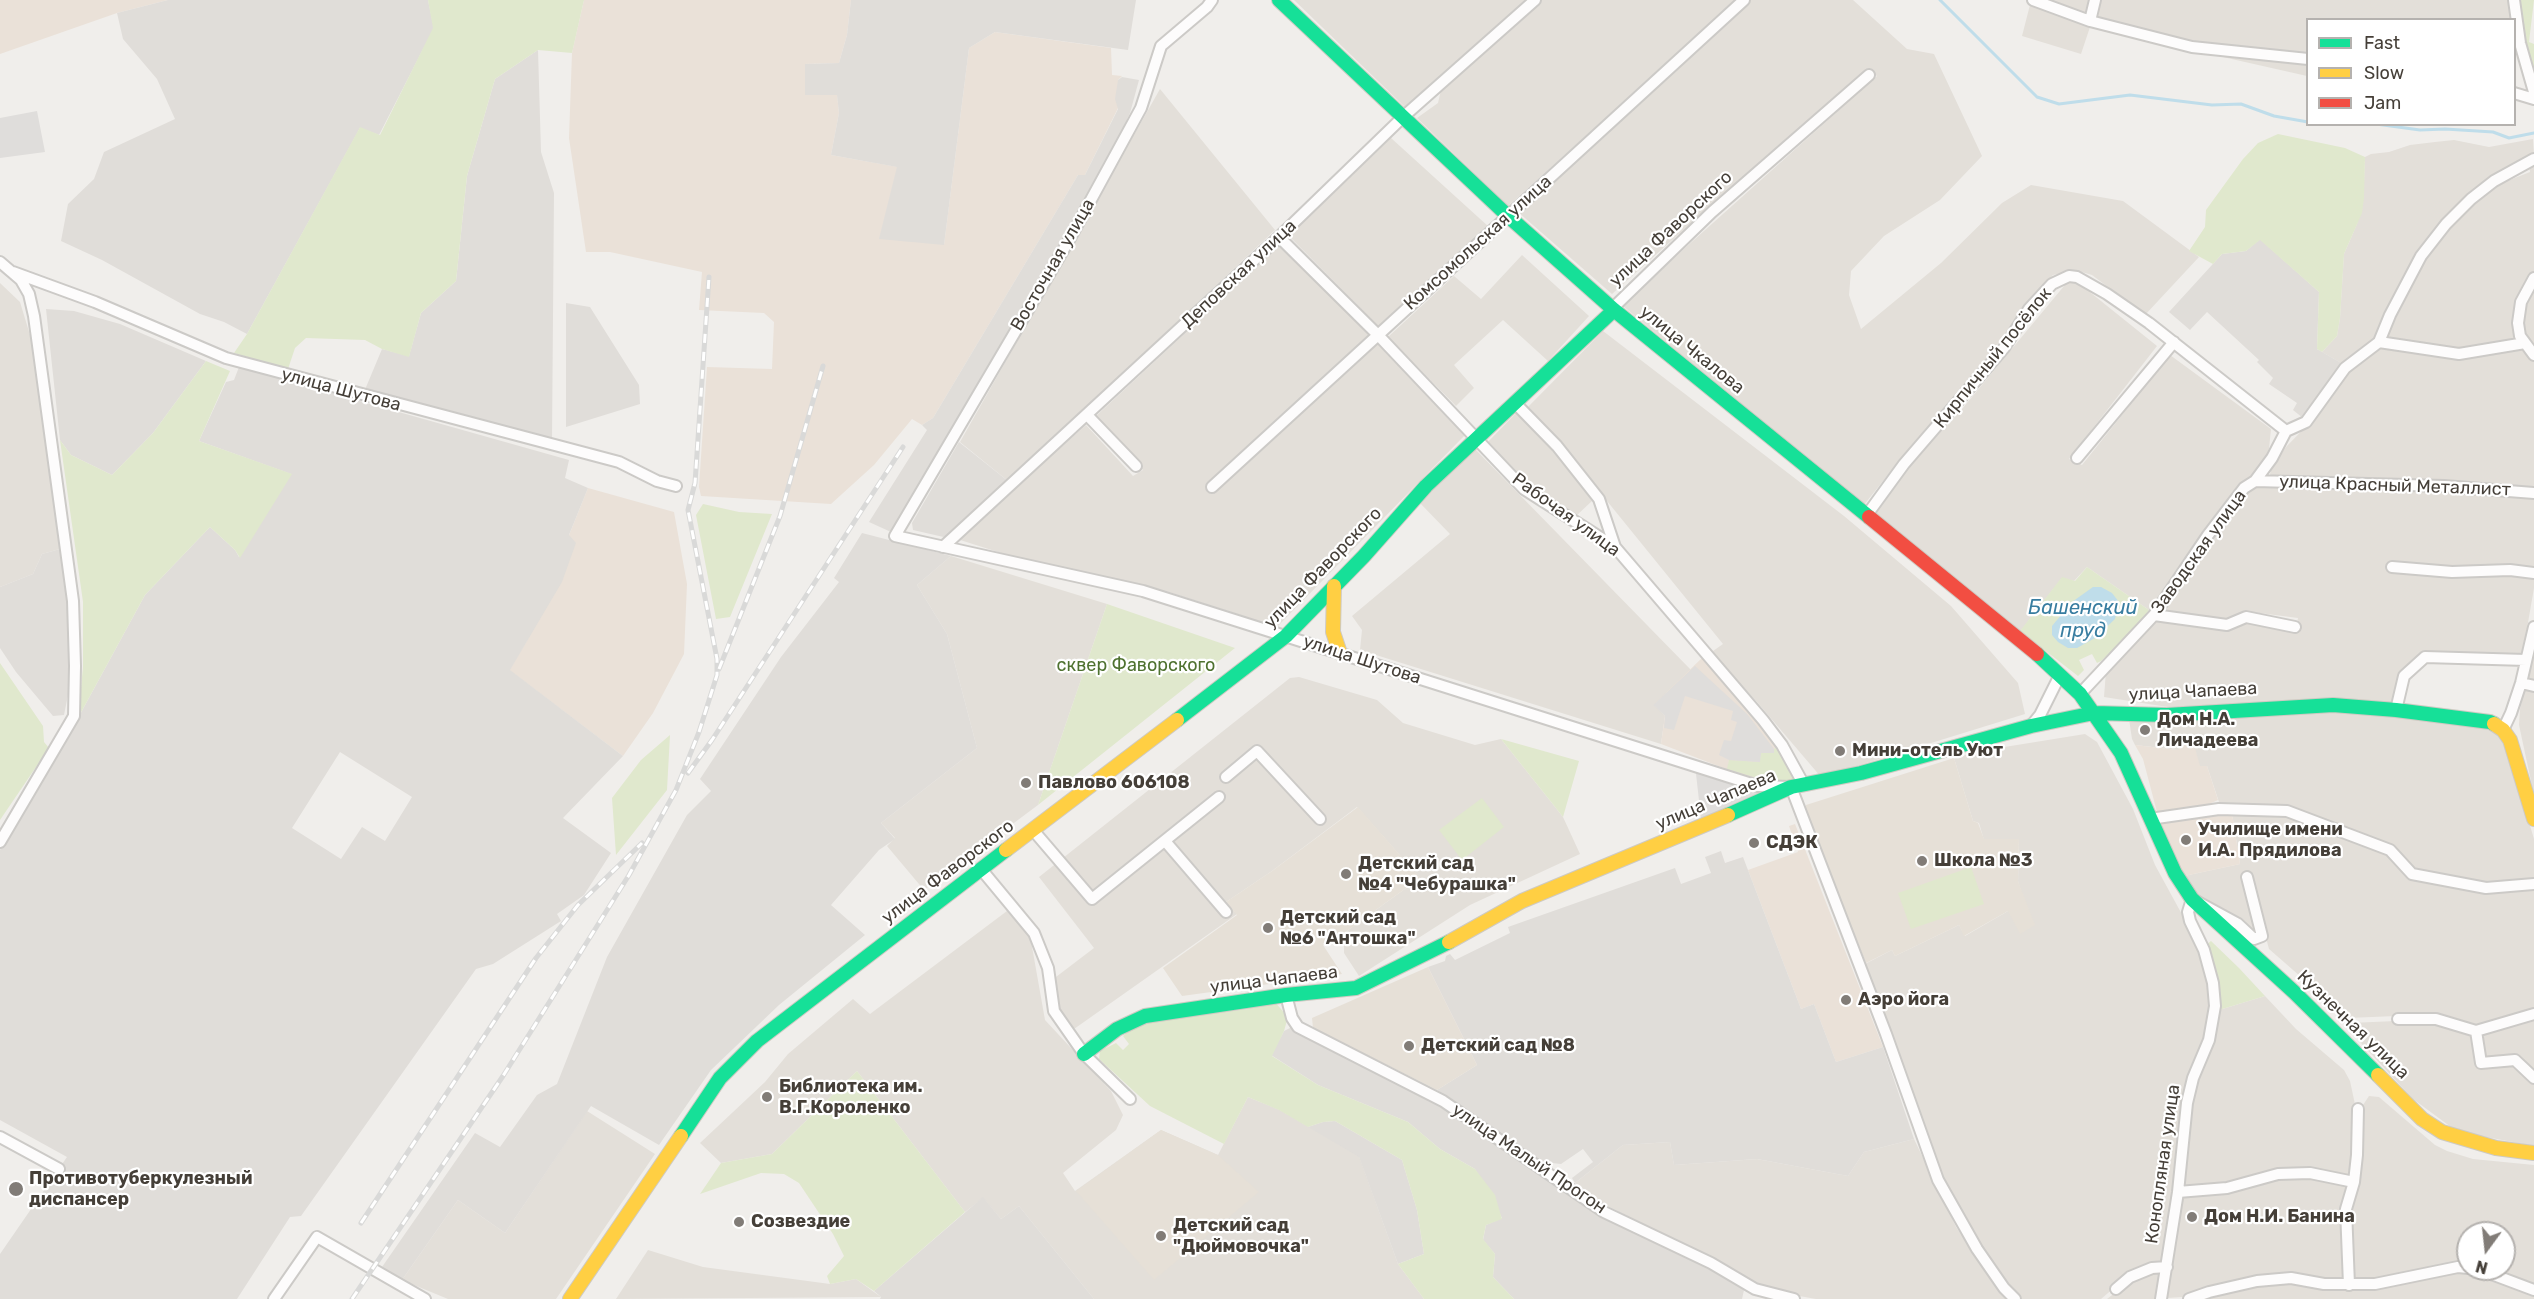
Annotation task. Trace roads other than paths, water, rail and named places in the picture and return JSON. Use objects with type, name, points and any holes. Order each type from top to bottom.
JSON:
[{"type":"street","name":"Восточная улица","points":[[895,537],[1085,211],[1141,108],[1161,46],[1207,7],[1212,0]]},
{"type":"street","name":"улица Чкалова","points":[[1279,0],[1508,216],[1614,310],[2047,662],[2080,694],[2094,713]]},
{"type":"street","name":"Деповская улица","points":[[943,547],[1280,237],[1403,117],[1535,0]]},
{"type":"street","name":"Комсомольская улица","points":[[1212,487],[1744,0]]},
{"type":"street","points":[[2033,0],[2090,21],[2192,47],[2306,60]]},
{"type":"street","points":[[2090,21],[2095,0]]},
{"type":"street","points":[[2514,0],[2520,43],[2534,92]]},
{"type":"street","name":"улица Фаворского","points":[[570,1299],[720,1078],[757,1041],[1286,636],[1426,486],[1614,310],[1617,303],[1712,212],[1869,75]]},
{"type":"street","points":[[2516,94],[2534,99]]},
{"type":"street","points":[[2286,431],[2306,422],[2345,369],[2379,342],[2406,283],[2430,242],[2471,199],[2494,181],[2534,159]]},
{"type":"street","name":"Рабочая улица","points":[[1280,237],[1378,334],[1524,489],[1615,547],[1782,745],[1938,1180],[1977,1249],[2004,1288],[2015,1299]]},
{"type":"street","points":[[0,262],[21,280],[29,294],[34,316],[73,601],[74,716],[0,842]]},
{"type":"street","name":"улица Шутова","points":[[13,272],[95,302],[226,358],[619,462],[657,481],[676,486]]},
{"type":"street","name":"Кирпичный посёлок","points":[[1868,516],[1904,465],[2004,348],[2029,309],[2052,284],[2061,278],[2076,277],[2097,288],[2174,342],[2286,431]]},
{"type":"street","points":[[2534,278],[2522,302],[2518,323],[2520,336],[2534,355]]},
{"type":"street","points":[[2077,458],[2174,342]]},
{"type":"street","points":[[2379,342],[2459,354],[2525,343]]},
{"type":"street","points":[[1515,403],[1557,446],[1599,499],[1615,547]]},
{"type":"street","points":[[1088,416],[1136,466]]},
{"type":"street","name":"Заводская улица","points":[[2080,694],[2154,615],[2208,535],[2244,488],[2255,481],[2272,458],[2286,431]]},
{"type":"street","name":"улица Красный Металлист","points":[[2255,481],[2444,486],[2534,493]]},
{"type":"street","name":"улица Шутова","points":[[895,537],[1143,591],[1758,786],[1797,786]]},
{"type":"street","points":[[2392,567],[2452,572],[2510,570],[2534,573]]},
{"type":"street","points":[[1334,586],[1333,632],[1340,653]]},
{"type":"street","points":[[2154,615],[2227,625],[2247,617],[2295,627]]},
{"type":"street","points":[[2534,627],[2521,683],[2503,730],[2516,754],[2534,819]]},
{"type":"street","points":[[2396,710],[2404,676],[2425,657],[2526,660]]},
{"type":"street","points":[[2031,726],[2040,715],[2060,675]]},
{"type":"street","points":[[2521,683],[2534,686]]},
{"type":"street","name":"улица Чапаева","points":[[1084,1054],[1117,1029],[1145,1016],[1286,994],[1356,988],[1427,954],[1522,901],[1797,786],[1861,773],[2031,726],[2094,713],[2167,715],[2333,705],[2475,719],[2490,722],[2503,730]]},
{"type":"street","points":[[2094,713],[2121,753],[2150,819],[2219,809],[2286,811],[2390,850],[2412,874],[2486,888],[2534,884]]},
{"type":"street","points":[[1226,777],[1257,751],[1320,819]]},
{"type":"street","points":[[1033,830],[1092,899],[1219,797]]},
{"type":"street","name":"Кузнечная улица","points":[[2150,819],[2175,873],[2192,899],[2294,992],[2422,1119],[2442,1132],[2463,1140],[2496,1148],[2534,1153]]},
{"type":"street","points":[[1165,841],[1226,912]]},
{"type":"street","points":[[981,869],[1035,933],[1048,968],[1054,1011],[1084,1054],[1130,1099]]},
{"type":"street","points":[[2192,899],[2238,924],[2254,939],[2262,936],[2247,877]]},
{"type":"street","name":"Конопляная улица","points":[[2161,1299],[2178,1192],[2187,1103],[2200,1059],[2209,1040],[2215,1006],[2213,983],[2204,950],[2188,912],[2192,899]]},
{"type":"street","name":"улица Малый Прогон","points":[[1286,994],[1292,1018],[1298,1027],[1443,1101],[1604,1212],[1711,1263],[1755,1289],[1794,1299]]},
{"type":"street","points":[[2398,1019],[2436,1019],[2476,1031],[2534,1014]]},
{"type":"street","points":[[2476,1031],[2481,1063],[2515,1060],[2534,1078]]},
{"type":"street","points":[[2349,1285],[2346,1209],[2354,1182],[2358,1109]]},
{"type":"street","points":[[0,1137],[59,1169]]},
{"type":"street","points":[[2178,1192],[2228,1188],[2278,1174],[2310,1173],[2354,1182]]},
{"type":"street","points":[[274,1299],[317,1237],[425,1299]]},
{"type":"street","points":[[2116,1288],[2152,1268],[2167,1266]]},
{"type":"street","points":[[2189,1299],[2247,1283],[2280,1279],[2291,1278],[2349,1285],[2375,1284],[2456,1267]]},
{"type":"street","points":[[2510,1281],[2534,1290]]},
{"type":"water","name":"Башенский пруд","points":[[2093,587],[2101,587],[2112,593],[2119,602],[2115,619],[2095,638],[2077,648],[2068,648],[2052,635],[2052,626],[2072,602]]},
{"type":"waterway","points":[[1940,0],[2037,97],[2059,104],[2130,95],[2212,105],[2241,104],[2274,116],[2306,122]]},
{"type":"waterway","points":[[2391,126],[2420,130],[2493,132],[2509,138],[2534,133]]},
{"type":"railway","points":[[352,1299],[503,1076],[629,875],[676,790],[699,732],[717,675],[717,659],[688,510],[695,483],[709,277]]},
{"type":"railway","points":[[719,669],[780,516],[823,366]]},
{"type":"railway","points":[[688,773],[712,740],[903,447]]},
{"type":"railway","points":[[361,1223],[536,958],[578,905],[642,843]]},
{"type":"place","name":"Дом Н.А. Личадеева","points":[[2145,730]]},
{"type":"place","name":"Мини-отель Уют","points":[[1840,751]]},
{"type":"place","name":"Павлово 606108","points":[[1026,783]]},
{"type":"place","name":"Училище имени И.А. Прядилова","points":[[2186,840]]},
{"type":"place","name":"СДЭК","points":[[1754,843]]},
{"type":"place","name":"Школа №3","points":[[1922,861]]},
{"type":"place","name":"Детский сад №4 \"Чебурашка\"","points":[[1346,874]]},
{"type":"place","name":"Детский сад №6 \"Антошка\"","points":[[1268,928]]},
{"type":"place","name":"Аэро йога","points":[[1846,1000]]},
{"type":"place","name":"Детский сад №8","points":[[1409,1046]]},
{"type":"place","name":"Библиотека им. В.Г.Короленко","points":[[767,1097]]},
{"type":"place","name":"Противотуберкулезный диспансер","points":[[16,1189]]},
{"type":"place","name":"Дом Н.И. Банина","points":[[2192,1217]]},
{"type":"place","name":"Созвездие","points":[[739,1222]]},
{"type":"place","name":"Детский сад \"Дюймовочка\"","points":[[1161,1236]]},
{"type":"park label","name":"сквер Фаворского","points":[[1136,666]]}]
